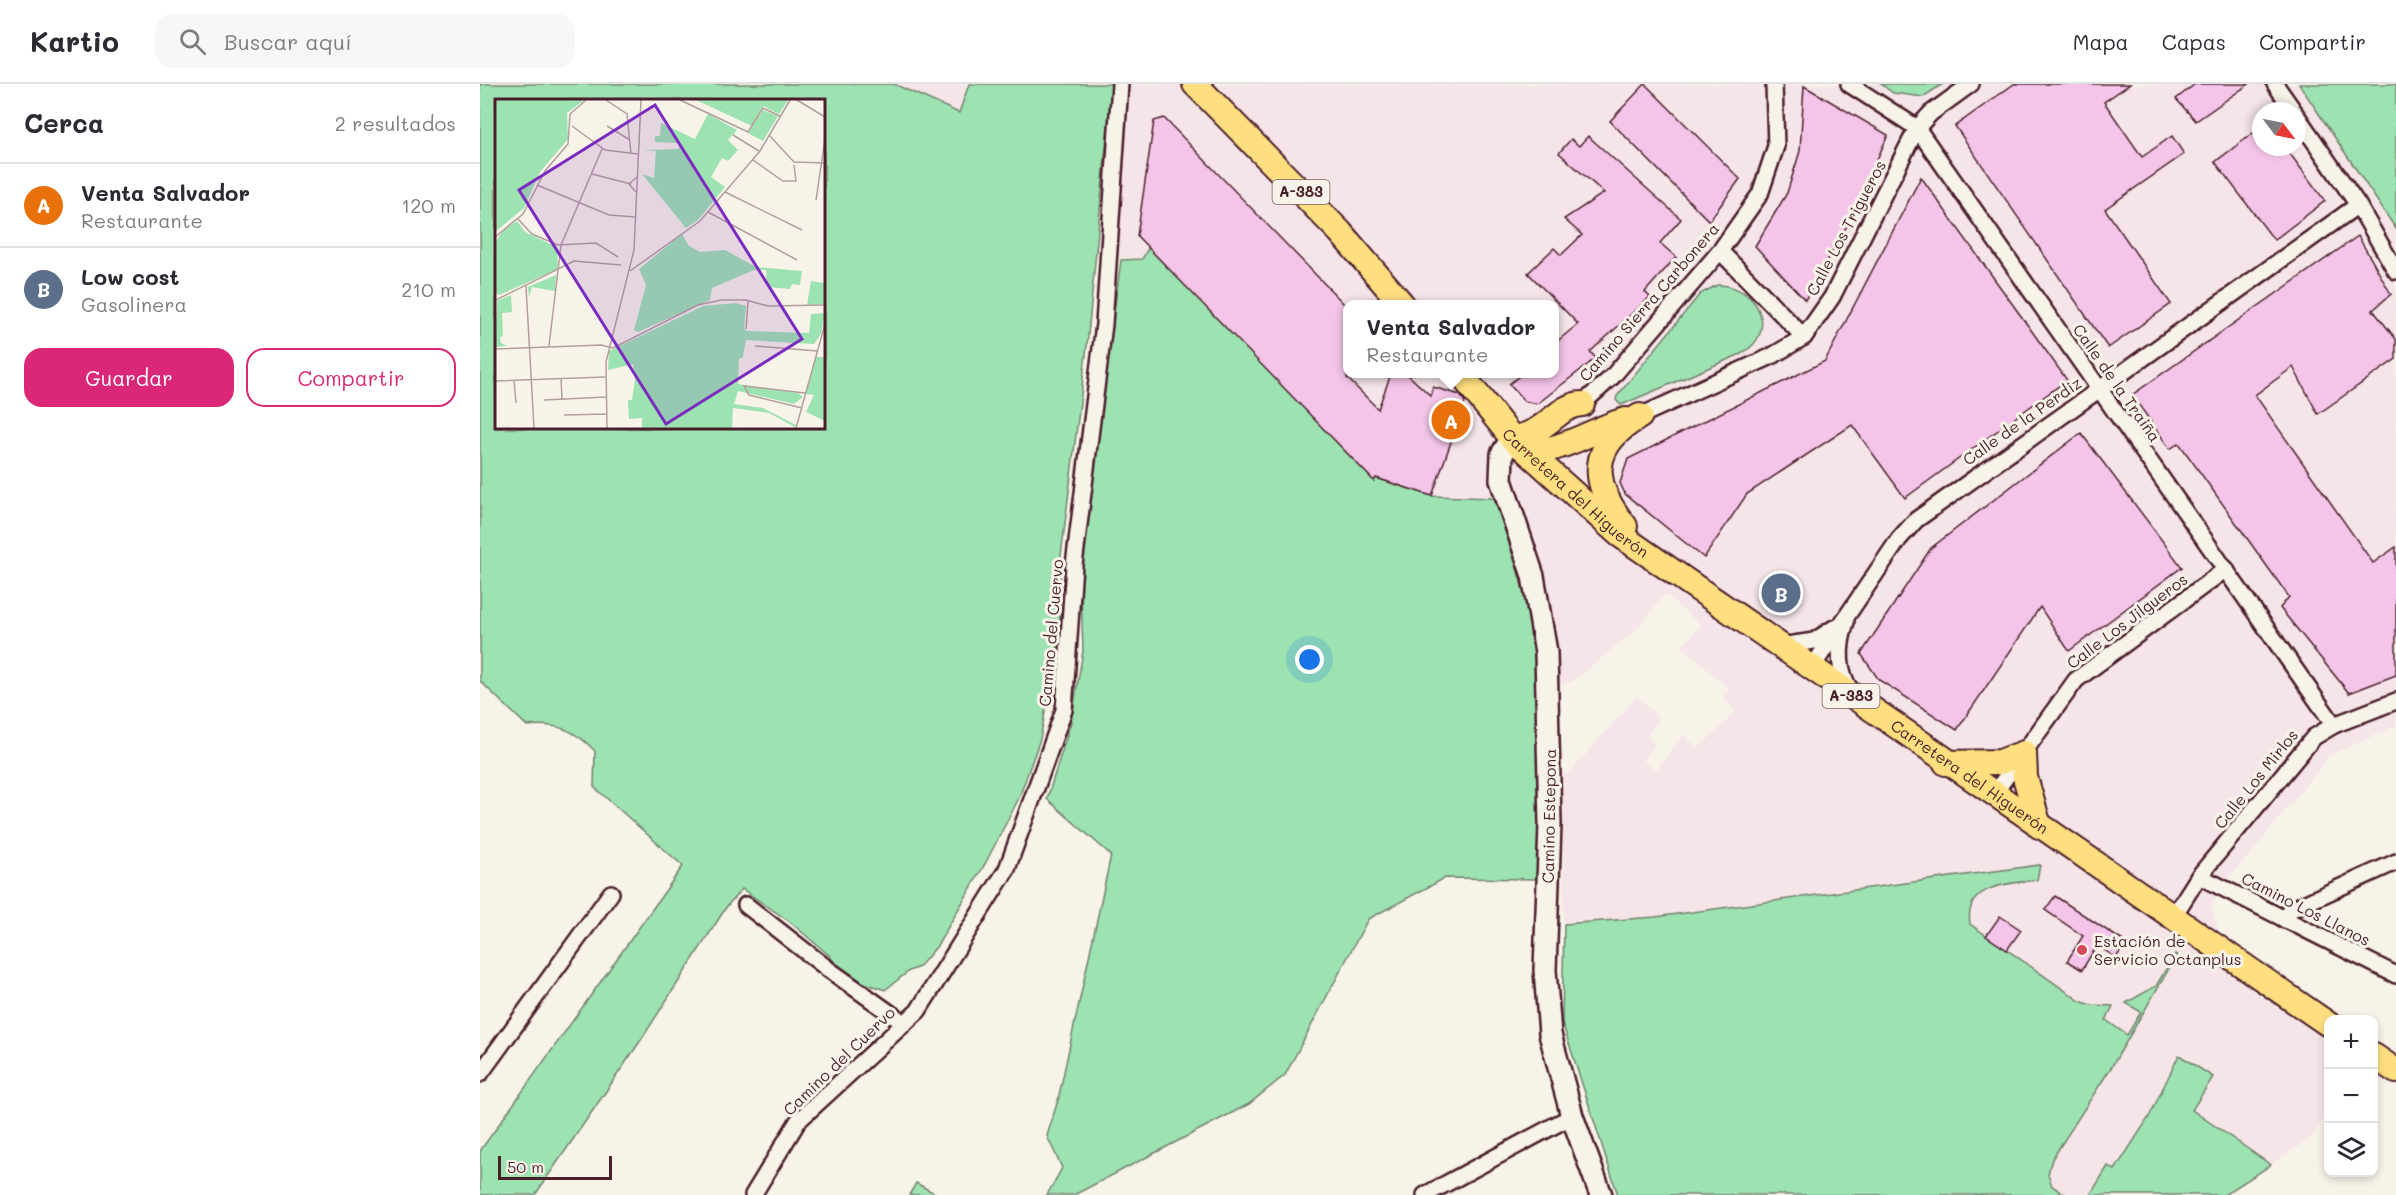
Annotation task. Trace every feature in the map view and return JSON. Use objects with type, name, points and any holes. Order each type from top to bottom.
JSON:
[{"type":"main road","name":"A-383","points":[[1196,84],[1340,232],[1399,300]]},
{"type":"main road","name":"Carretera del Higuerón","points":[[1464,378],[1527,450],[1620,535],[1946,763],[2324,1021]]},
{"type":"main road","points":[[1586,401],[1579,420],[1587,428],[1596,430]]},
{"type":"main road","points":[[1586,401],[1570,406],[1533,435],[1527,450],[1551,449],[1596,430],[1640,416]]},
{"type":"main road","points":[[1640,416],[1623,427],[1610,441],[1599,465],[1599,484],[1611,509],[1629,531],[1669,570]]},
{"type":"main road","name":"Camino Estepona","points":[[1527,450],[1502,454],[1501,480],[1533,576],[1546,662],[1550,824],[1545,970],[1550,1034],[1572,1116],[1601,1195]]},
{"type":"main road","points":[[1946,763],[2000,762],[2024,753],[2025,777],[2039,826]]},
{"type":"main road","points":[[2378,1059],[2396,1071]]},
{"type":"street","name":"Camino del Cuervo","points":[[753,1195],[798,1120],[918,1011],[1006,869],[1064,710],[1074,565],[1104,324],[1120,84]]},
{"type":"street","name":"Camino Sierra Carbonera","points":[[1586,401],[1638,348],[1720,251],[1760,194],[1776,146],[1774,84]]},
{"type":"street","name":"Calle de la Traiña","points":[[1849,84],[1917,128],[2334,725]]},
{"type":"street","name":"Calle Los Trigueros","points":[[1640,416],[1772,356],[1804,338],[1832,297],[1917,128],[1931,112],[1971,84]]},
{"type":"street","points":[[2275,84],[2288,102]]},
{"type":"street","points":[[2306,129],[2358,205],[2396,271]]},
{"type":"street","name":"Calle de la Perdiz","points":[[1811,669],[1899,539],[1916,520],[2358,205]]},
{"type":"street","points":[[1720,251],[1804,338]]},
{"type":"street","name":"Calle Los Jilgueros","points":[[1994,795],[2076,680],[2226,569]]},
{"type":"street","name":"Calle de la Perdiz","points":[[1851,609],[1842,641],[1840,668],[1842,678],[1857,701]]},
{"type":"street","name":"Calle de la Perdiz","points":[[1778,645],[1814,641],[1841,623]]},
{"type":"street","name":"Calle Los Mirlos","points":[[2173,917],[2199,876],[2314,736],[2334,725],[2396,701]]},
{"type":"street","points":[[2285,920],[2290,910],[2396,862]]},
{"type":"street","name":"Camino Los Llanos","points":[[2199,876],[2396,975]]},
{"type":"street","points":[[480,1074],[611,893]]},
{"type":"street","points":[[746,904],[828,969],[904,1023]]},
{"type":"street","points":[[1425,1195],[1572,1116]]},
{"type":"shaded area","points":[[894,84],[969,84],[959,113]]},
{"type":"shaded area","points":[[1112,84],[2299,84],[2396,229],[2396,726],[2330,755],[2249,856],[2220,887],[2211,905],[2219,932],[2336,1015],[2324,1015],[2324,1118],[2312,1137],[2271,1165],[2191,1109],[2179,1055],[2149,1117],[2115,1170],[2108,1166],[2090,1195],[2066,1195],[2052,1187],[2048,1174],[2052,1159],[2112,1066],[2177,955],[2175,954],[2156,986],[2127,1003],[2141,1012],[2128,1035],[2106,1020],[2113,1006],[2091,1005],[2080,1001],[1970,924],[1973,903],[1982,892],[2040,866],[1655,917],[1564,924],[1562,774],[1570,772],[1637,696],[1660,719],[1646,736],[1655,744],[1643,760],[1656,770],[1684,735],[1698,748],[1736,712],[1722,697],[1729,689],[1682,646],[1701,625],[1665,594],[1635,631],[1573,681],[1537,690],[1526,601],[1494,498],[1432,496],[1376,478],[1149,247],[1142,259],[1096,256]]},
{"type":"green space","points":[[480,84],[894,84],[959,113],[969,84],[1112,84],[1087,346],[1060,564],[1060,634],[1040,739],[1019,798],[985,864],[937,946],[919,967],[909,971],[885,990],[844,976],[830,956],[790,922],[742,889],[727,906],[641,1040],[535,1195],[480,1195],[480,1151],[683,866],[594,787],[595,751],[587,743],[564,729],[538,725],[527,726],[480,681]]},
{"type":"green space","points":[[1881,84],[1943,84],[1923,97],[1893,93]]},
{"type":"green space","points":[[2299,84],[2396,84],[2396,229]]},
{"type":"green space","points":[[1149,247],[1376,478],[1432,496],[1494,498],[1520,577],[1532,638],[1541,741],[1542,879],[1445,878],[1368,919],[1285,1075],[1249,1104],[1074,1195],[1047,1195],[1062,1168],[1047,1136],[1058,1100],[1111,855],[1047,799],[1071,722],[1083,651],[1080,565],[1121,260],[1142,259]]},
{"type":"green space","points":[[1717,285],[1742,292],[1759,310],[1762,321],[1760,333],[1754,344],[1741,354],[1621,405],[1616,400],[1617,396],[1700,294]]},
{"type":"green space","points":[[2040,865],[2037,880],[2002,885],[1981,894],[1974,901],[1970,911],[1970,924],[2080,1001],[2091,1005],[2113,1006],[2106,1020],[2127,1035],[2141,1012],[2126,1003],[2156,986],[2175,954],[2177,955],[2112,1066],[2052,1159],[2048,1174],[2052,1186],[2066,1195],[1618,1195],[1562,1022],[1564,924],[1655,917]]},
{"type":"green space","points":[[2179,1055],[2213,1077],[2192,1110],[2271,1165],[2224,1195],[2090,1195],[2108,1166],[2115,1170],[2149,1117]]},
{"type":"green space","points":[[916,1183],[938,1195],[909,1195]]},
{"type":"building","points":[[1645,84],[1740,179],[1709,221],[1610,121]]},
{"type":"building","points":[[2014,84],[2130,84],[2104,102],[2142,157],[2172,136],[2184,154],[2105,209],[2171,304],[2108,348],[1955,126]]},
{"type":"building","points":[[2195,84],[2249,84],[2196,121],[2176,99]]},
{"type":"building","points":[[1804,86],[1888,135],[1848,224],[1805,300],[1755,246],[1787,193],[1800,151]]},
{"type":"building","points":[[1164,118],[1343,303],[1343,378],[1347,378],[1378,409],[1390,378],[1411,378],[1431,396],[1433,387],[1460,395],[1465,402],[1432,496],[1376,478],[1374,481],[1137,236],[1154,121]]},
{"type":"building","points":[[2252,134],[2252,156],[2292,156],[2325,201],[2274,240],[2215,162]]},
{"type":"building","points":[[1588,136],[1681,219],[1660,243],[1676,257],[1645,292],[1650,297],[1590,352],[1596,358],[1537,404],[1524,401],[1509,384],[1517,378],[1559,378],[1559,340],[1578,324],[1559,305],[1559,300],[1554,300],[1528,273],[1554,248],[1561,255],[1582,235],[1564,219],[1604,193],[1559,153],[1571,139],[1579,146]]},
{"type":"building","points":[[1921,177],[2067,380],[1905,498],[1852,425],[1747,494],[1704,558],[1625,494],[1620,483],[1628,459],[1825,361]]},
{"type":"building","points":[[2358,236],[2391,294],[2373,310],[2396,339],[2396,359],[2318,414],[2293,367],[2255,395],[2373,563],[2396,547],[2396,675],[2349,693],[2280,608],[2289,597],[2179,443],[2170,449],[2132,395]]},
{"type":"building","points":[[2081,433],[2182,567],[2069,651],[2040,607],[1957,730],[1879,680],[1861,654],[1931,548]]},
{"type":"building","points":[[2055,896],[2126,943],[2116,958],[2097,945],[2082,970],[2067,961],[2083,936],[2045,910]]},
{"type":"building","points":[[2000,916],[2021,930],[2007,950],[1986,936]]},
{"type":"place","name":"Venta Salvador","points":[[1451,420]]},
{"type":"place","name":"Low cost","points":[[1781,593]]},
{"type":"place","name":"Estación de Servicio Octanplus","points":[[2082,950]]}]
